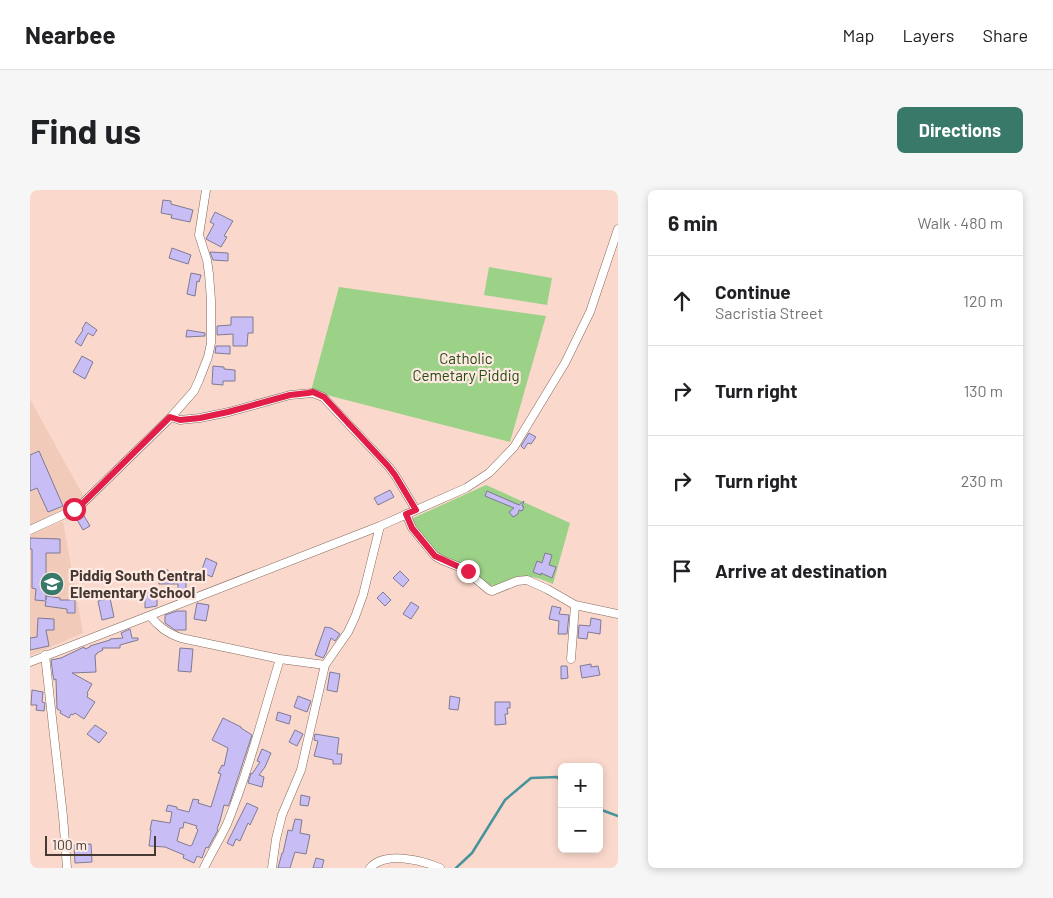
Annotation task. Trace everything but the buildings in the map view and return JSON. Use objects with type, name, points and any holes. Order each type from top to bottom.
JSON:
[{"type":"street","points":[[30,530],[82,504],[170,417],[197,386],[211,343],[209,274],[207,260],[199,235],[206,190]]},
{"type":"street","points":[[30,662],[380,526],[466,488],[489,473],[514,447],[565,363],[590,312],[618,229]]},
{"type":"street","points":[[170,417],[180,420],[200,418],[290,395],[313,392],[324,397],[388,466],[416,510]]},
{"type":"street","points":[[406,514],[412,528],[435,556],[464,569],[489,590],[492,591],[517,581],[527,580],[574,605],[618,614]]},
{"type":"street","points":[[272,868],[282,815],[301,770],[325,665],[348,632],[355,617],[363,595],[380,526]]},
{"type":"street","points":[[571,659],[574,605]]},
{"type":"street","points":[[150,616],[163,630],[181,638],[280,659],[325,665]]},
{"type":"street","points":[[45,655],[67,868]]},
{"type":"street","points":[[204,868],[226,827],[232,811],[280,659]]},
{"type":"street","points":[[370,868],[377,862],[394,858],[418,860],[440,868]]},
{"type":"shaded area","points":[[30,399],[85,499],[30,525]]},
{"type":"shaded area","name":"Piddig South Central Elementary School","points":[[63,521],[83,633],[30,656],[30,535]]},
{"type":"green space","points":[[489,267],[552,278],[547,305],[484,295]]},
{"type":"green space","name":"Catholic Cemetary Piddig","points":[[339,287],[546,316],[510,442],[311,391]]},
{"type":"green space","points":[[486,485],[570,523],[553,584],[540,579],[521,577],[490,586],[437,556],[418,535],[411,519]]},
{"type":"waterway","points":[[456,868],[472,853],[505,800],[531,778],[558,778]]},
{"type":"waterway","points":[[603,810],[618,816]]},
{"type":"place","name":"Piddig South Central Elementary School","points":[[52,584]]},
{"type":"route","points":[[74,509],[82,504],[170,417],[180,420],[200,418],[290,395],[313,392],[324,397],[395,475],[416,510],[406,514],[412,528],[435,556],[468,571]]}]
